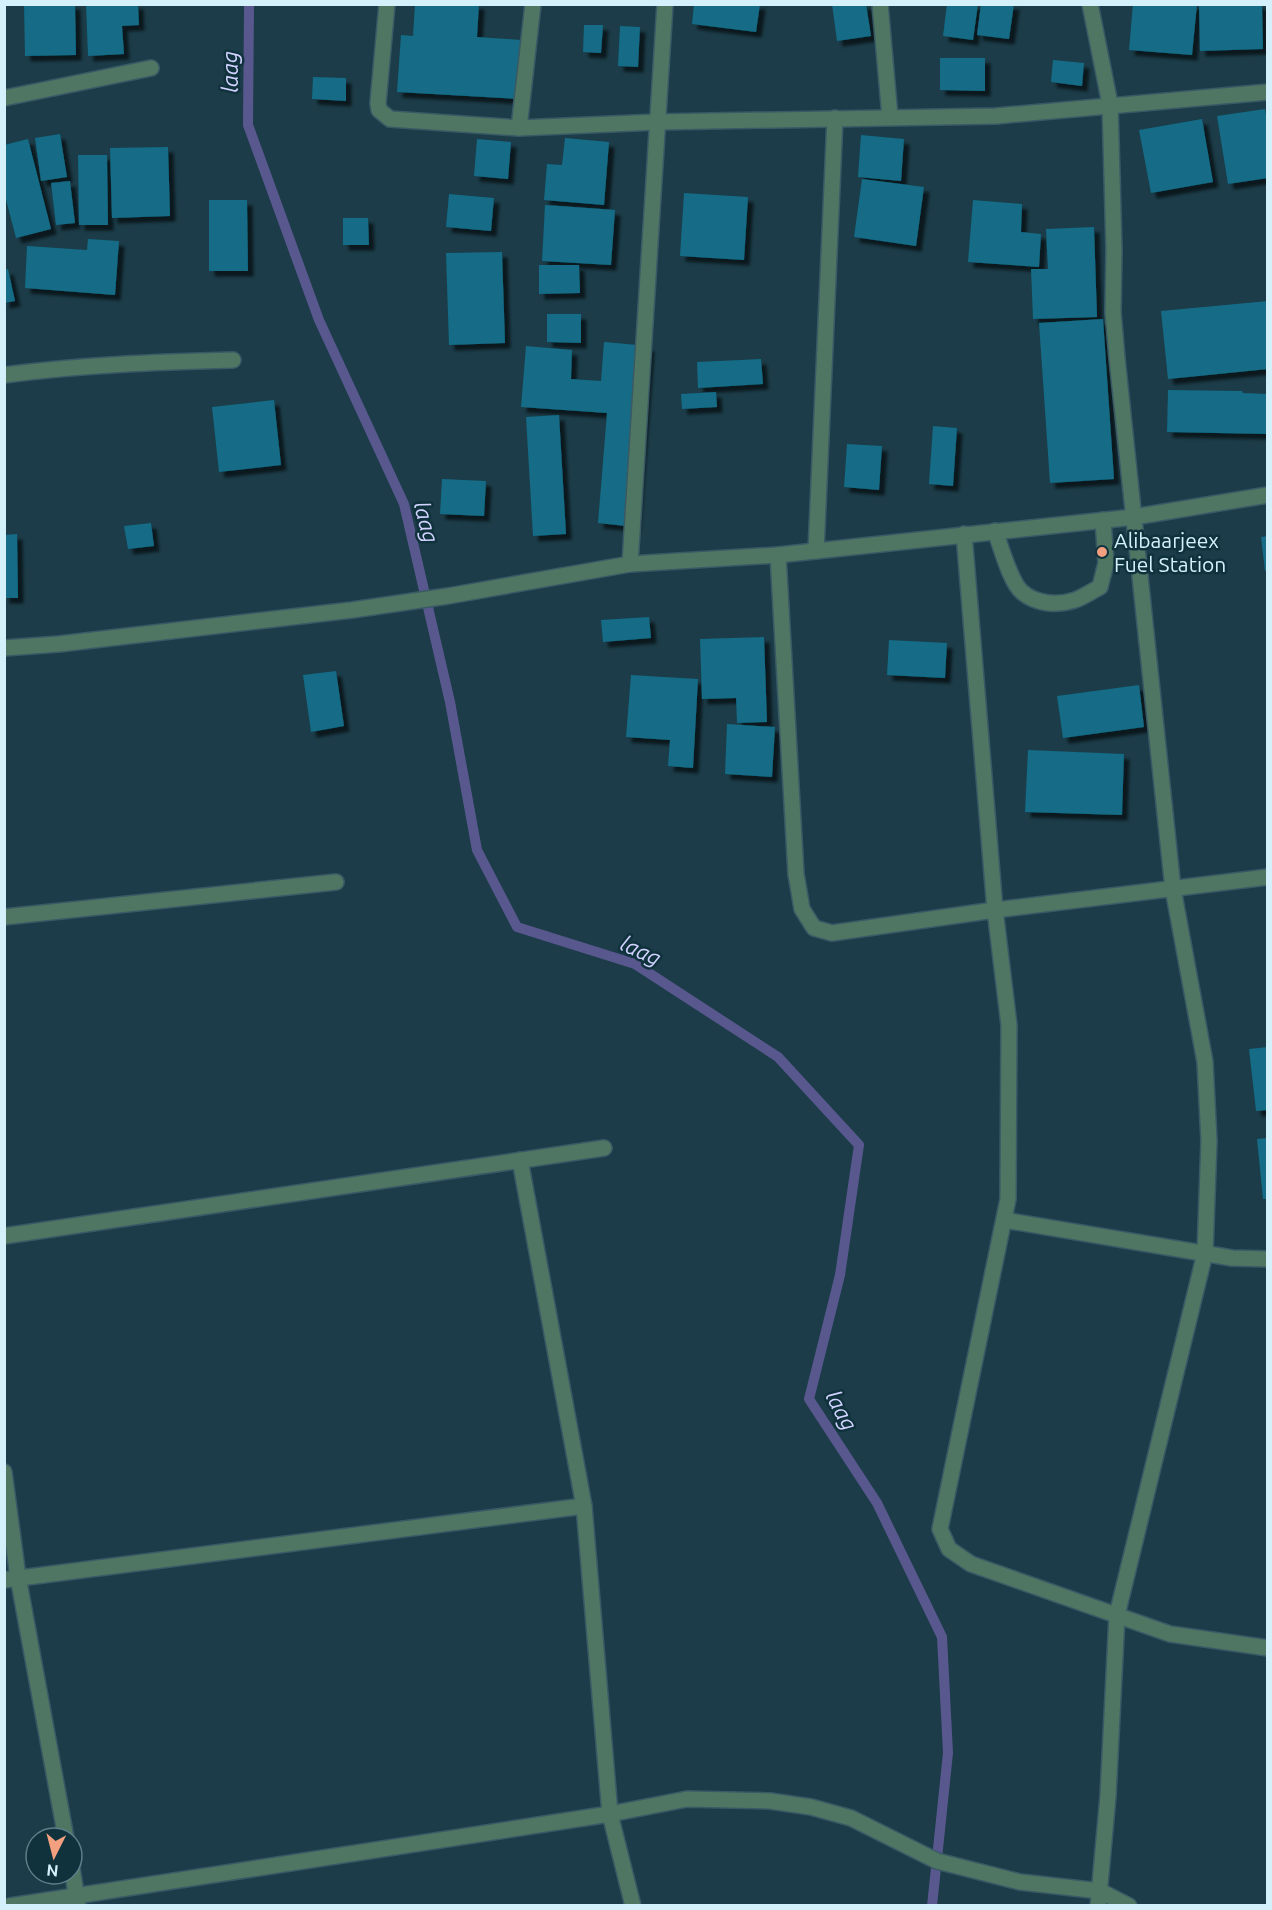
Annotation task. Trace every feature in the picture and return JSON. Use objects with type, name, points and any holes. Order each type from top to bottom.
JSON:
[{"type":"street","points":[[387,4],[378,103],[379,110],[390,119],[519,128],[657,122],[996,116],[1110,104],[1268,92]]},
{"type":"street","points":[[519,128],[533,4]]},
{"type":"street","points":[[630,564],[665,4]]},
{"type":"street","points":[[880,4],[890,117]]},
{"type":"street","points":[[1090,4],[1110,104],[1114,250],[1113,312],[1134,517],[1173,889],[1205,1062],[1209,1141],[1206,1253],[1117,1615],[1108,1796],[1099,1898]]},
{"type":"street","points":[[4,98],[152,68]]},
{"type":"street","points":[[816,551],[835,118]]},
{"type":"street","points":[[4,375],[110,364],[233,360]]},
{"type":"street","points":[[4,648],[59,644],[352,610],[448,596],[630,564],[778,555],[1134,517],[1268,495]]},
{"type":"street","points":[[995,531],[1010,572],[1021,591],[1045,603],[1060,603],[1076,600],[1100,587],[1106,563],[1103,520]]},
{"type":"street","points":[[964,534],[995,910],[1009,1025],[1008,1199],[940,1529],[949,1549],[971,1564],[1170,1634],[1268,1648]]},
{"type":"street","points":[[778,555],[796,874],[802,909],[814,928],[832,933],[995,910],[1268,877]]},
{"type":"street","points":[[4,917],[336,882]]},
{"type":"street","points":[[4,1236],[604,1148]]},
{"type":"street","points":[[520,1160],[584,1506],[610,1814],[633,1905]]},
{"type":"street","points":[[1004,1220],[1232,1258],[1268,1259]]},
{"type":"street","points":[[4,1472],[11,1578],[63,1826]]},
{"type":"street","points":[[11,1578],[584,1506]]},
{"type":"street","points":[[10,1905],[77,1900],[610,1814],[687,1799],[770,1801],[811,1807],[850,1818],[937,1861],[1020,1882],[1130,1905]]},
{"type":"building","points":[[24,4],[75,4],[76,55],[25,56]]},
{"type":"building","points":[[86,4],[138,4],[139,25],[122,26],[124,54],[88,56]]},
{"type":"building","points":[[415,4],[479,4],[477,37],[522,40],[519,99],[397,92],[401,35],[413,36]]},
{"type":"building","points":[[694,4],[760,4],[756,32],[692,24]]},
{"type":"building","points":[[832,4],[866,4],[871,36],[837,41]]},
{"type":"building","points":[[947,4],[978,4],[973,40],[943,36]]},
{"type":"building","points":[[981,4],[1014,4],[1009,39],[977,35]]},
{"type":"building","points":[[1133,4],[1197,4],[1192,55],[1129,50]]},
{"type":"building","points":[[1199,4],[1262,4],[1263,49],[1200,51]]},
{"type":"building","points":[[584,25],[603,25],[601,53],[583,52]]},
{"type":"building","points":[[620,26],[640,27],[638,67],[618,66]]},
{"type":"building","points":[[940,58],[985,58],[985,91],[940,90]]},
{"type":"building","points":[[1053,60],[1084,63],[1082,86],[1051,82]]},
{"type":"building","points":[[313,77],[346,78],[346,101],[312,99]]},
{"type":"building","points":[[1265,109],[1268,129],[1268,178],[1228,184],[1217,116]]},
{"type":"building","points":[[1202,119],[1213,182],[1151,193],[1139,130]]},
{"type":"building","points":[[60,134],[67,177],[41,181],[35,138]]},
{"type":"building","points":[[861,135],[904,139],[901,181],[858,177]]},
{"type":"building","points":[[565,138],[609,142],[604,205],[544,200],[547,164],[562,165]]},
{"type":"building","points":[[28,139],[51,229],[16,238],[4,192],[4,145]]},
{"type":"building","points":[[477,139],[511,142],[508,179],[474,176]]},
{"type":"building","points":[[168,147],[170,216],[112,218],[110,148]]},
{"type":"building","points":[[78,155],[107,155],[108,225],[79,225]]},
{"type":"building","points":[[862,179],[924,187],[916,246],[854,237]]},
{"type":"building","points":[[70,181],[75,223],[56,225],[51,183]]},
{"type":"building","points":[[684,193],[748,197],[744,260],[680,256]]},
{"type":"building","points":[[449,194],[494,198],[491,231],[446,227]]},
{"type":"building","points":[[209,200],[247,200],[248,271],[209,271]]},
{"type":"building","points":[[973,200],[1022,204],[1021,232],[1041,234],[1039,267],[968,262]]},
{"type":"building","points":[[545,205],[615,210],[611,265],[542,261]]},
{"type":"building","points":[[343,218],[368,218],[369,245],[343,245]]},
{"type":"building","points":[[1094,227],[1097,317],[1033,319],[1031,269],[1048,269],[1046,229]]},
{"type":"building","points":[[88,239],[119,241],[115,295],[25,288],[27,246],[87,250]]},
{"type":"building","points":[[502,252],[505,343],[449,345],[446,253]]},
{"type":"building","points":[[539,265],[579,265],[580,293],[539,294]]},
{"type":"building","points":[[8,269],[15,301],[4,303],[4,270]]},
{"type":"building","points":[[1268,301],[1268,369],[1168,379],[1161,311]]},
{"type":"building","points":[[547,314],[581,314],[581,343],[547,342]]},
{"type":"building","points":[[1103,319],[1114,479],[1050,483],[1039,323]]},
{"type":"building","points":[[604,342],[649,346],[635,527],[598,523],[607,413],[521,407],[526,346],[572,350],[571,379],[601,381]]},
{"type":"building","points":[[761,359],[763,384],[698,388],[697,362]]},
{"type":"building","points":[[1168,390],[1242,391],[1243,393],[1268,394],[1268,434],[1167,432]]},
{"type":"building","points":[[716,392],[717,407],[682,409],[681,394]]},
{"type":"building","points":[[274,400],[281,465],[219,472],[212,407]]},
{"type":"building","points":[[559,415],[566,534],[533,536],[526,417]]},
{"type":"building","points":[[933,426],[957,428],[953,486],[929,484]]},
{"type":"building","points":[[847,444],[882,446],[879,490],[844,487]]},
{"type":"building","points":[[442,479],[486,481],[484,516],[440,514]]},
{"type":"building","points":[[151,523],[154,546],[128,549],[124,526]]},
{"type":"building","points":[[17,534],[18,598],[4,598],[4,535]]},
{"type":"building","points":[[1268,536],[1268,570],[1265,571],[1261,537]]},
{"type":"building","points":[[649,617],[651,638],[603,642],[601,620]]},
{"type":"building","points":[[764,637],[767,722],[737,723],[736,698],[702,699],[700,639]]},
{"type":"building","points":[[889,640],[947,643],[945,678],[887,675]]},
{"type":"building","points":[[336,671],[344,726],[311,732],[303,675]]},
{"type":"building","points":[[631,675],[698,679],[693,768],[668,766],[670,740],[626,737]]},
{"type":"building","points":[[1139,685],[1144,727],[1063,738],[1057,696]]},
{"type":"building","points":[[727,724],[775,727],[772,777],[725,774]]},
{"type":"building","points":[[1028,750],[1124,754],[1122,815],[1025,812]]},
{"type":"building","points":[[1268,1047],[1268,1110],[1256,1111],[1249,1049]]},
{"type":"building","points":[[1268,1138],[1268,1199],[1263,1199],[1257,1139]]},
{"type":"waterway","name":"laag","points":[[249,4],[248,125],[319,320],[404,504],[450,702],[477,850],[517,927],[635,964],[778,1057],[859,1145],[840,1275],[809,1399],[877,1503],[942,1637],[948,1753],[932,1906]]},
{"type":"place","name":"Alibaarjeex Fuel Station","points":[[1102,552]]}]
